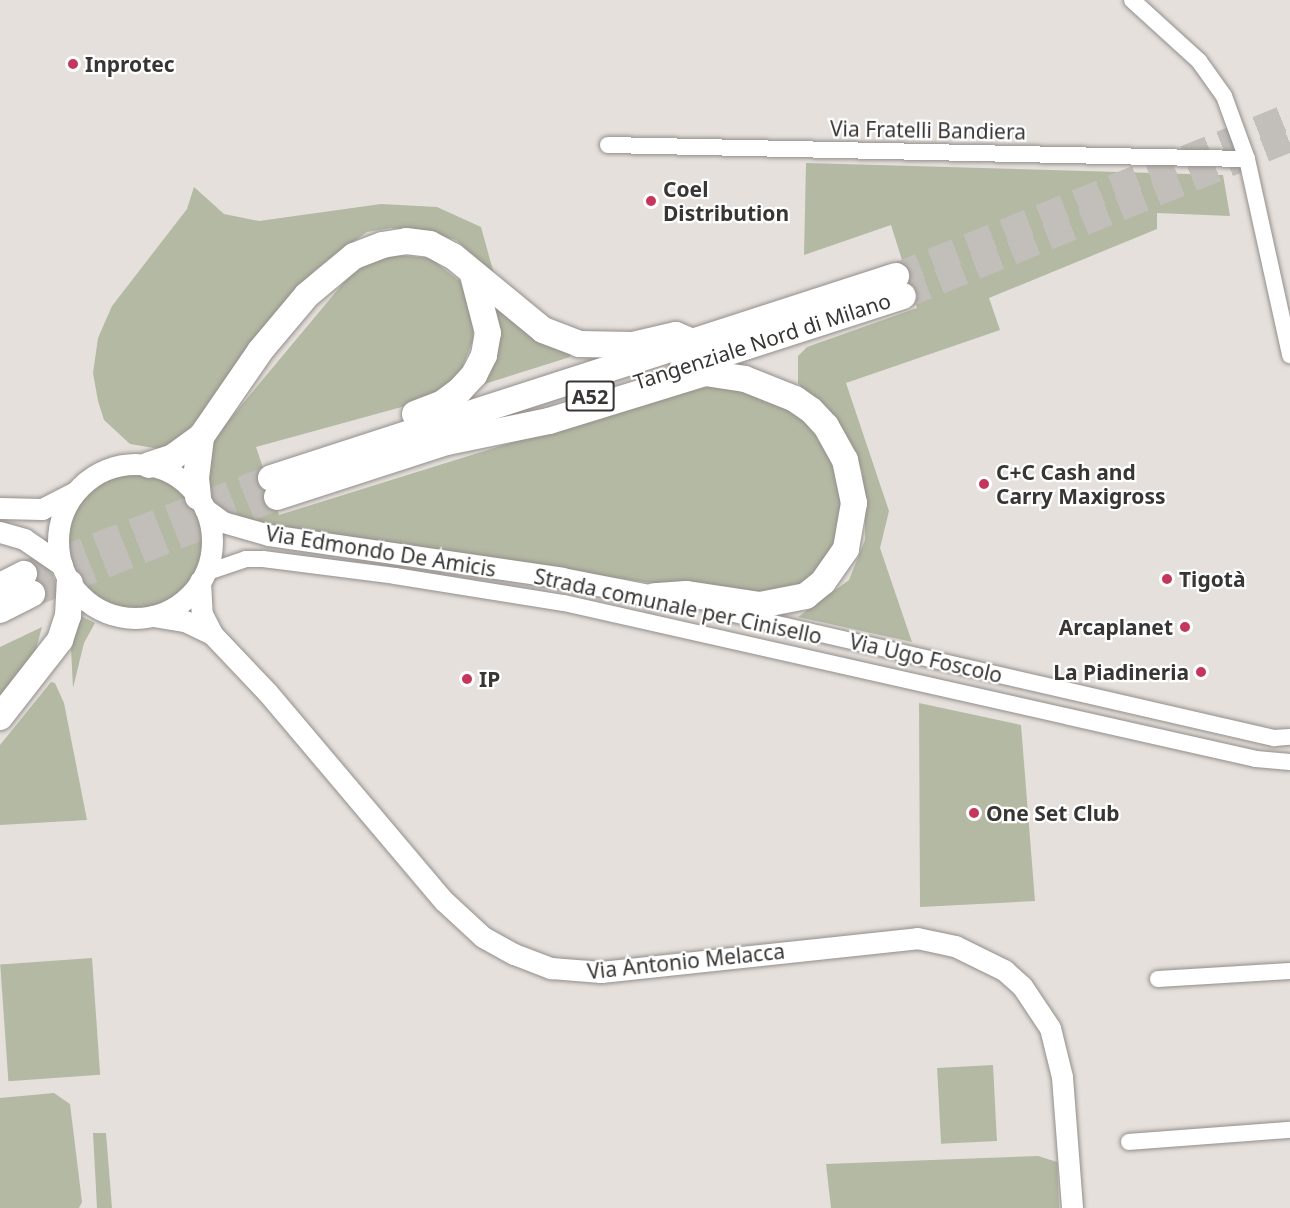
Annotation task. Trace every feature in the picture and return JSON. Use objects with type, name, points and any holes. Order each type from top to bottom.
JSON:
[{"type":"highway","points":[[149,465],[173,457],[201,437],[260,351],[307,295],[354,256],[406,241],[430,244],[472,273],[543,330],[579,344],[633,345],[675,335],[690,341]]},
{"type":"highway","points":[[358,448],[367,434],[443,403],[474,375],[488,333],[472,273]]},
{"type":"highway","name":"Tangenziale Nord di Milano","points":[[899,286],[447,442],[274,487],[358,448],[690,341],[899,286]]},
{"type":"highway","points":[[447,442],[549,421],[705,373],[745,379],[795,399],[811,410],[826,426],[845,460],[854,503],[846,549],[824,582],[806,596],[760,605],[686,594],[654,596]]},
{"type":"highway","points":[[201,437],[196,478],[201,503]]},
{"type":"highway","points":[[0,717],[60,640],[68,616],[66,574]]},
{"type":"highway","points":[[0,586],[28,584],[0,610]]},
{"type":"main road","points":[[0,508],[42,509],[74,493],[104,470],[127,464],[149,465],[176,476],[201,503],[212,540],[202,577],[179,604],[153,616],[128,617],[107,612],[87,601],[66,574],[31,543],[0,532]]},
{"type":"main road","points":[[66,574],[58,532],[74,493]]},
{"type":"main road","name":"Via Edmondo De Amicis","points":[[201,503],[223,522],[268,535],[562,578]]},
{"type":"main road","name":"Via Antonio Melacca","points":[[202,577],[202,614],[212,634],[268,693],[444,901],[483,937],[514,954],[550,968],[601,972],[917,938],[955,946],[1004,970],[1022,986],[1050,1028],[1062,1077],[1072,1208]]},
{"type":"main road","name":"Via Ugo Foscolo","points":[[562,578],[654,596]]},
{"type":"main road","name":"Via Antonio Melacca","points":[[153,616],[185,621],[212,634]]},
{"type":"street","points":[[1132,0],[1199,61],[1224,96],[1247,159],[1290,355]]},
{"type":"street","name":"Via Fratelli Bandiera","points":[[608,145],[1247,159]]},
{"type":"street","name":"Strada comunale per Cinisello","points":[[202,577],[246,559],[263,559],[395,576],[564,603],[1210,749],[1290,762]]},
{"type":"street","name":"Via Ugo Foscolo","points":[[654,596],[1274,738],[1290,737]]},
{"type":"street","points":[[1158,979],[1290,970]]},
{"type":"street","points":[[1130,1142],[1290,1130]]},
{"type":"green space","points":[[806,163],[1223,175],[1230,216],[1157,213],[1157,229],[989,298],[1000,330],[846,383],[889,511],[880,548],[912,642],[798,617],[849,580],[865,540],[865,500],[862,471],[853,452],[798,383],[798,356],[807,347],[917,308],[891,225],[804,255]]},
{"type":"green space","points":[[194,187],[224,214],[259,221],[381,204],[437,207],[481,227],[494,274],[456,240],[423,231],[391,228],[367,232],[315,270],[183,437],[166,450],[130,444],[104,420],[98,401],[93,373],[98,338],[112,306],[187,209]]},
{"type":"green space","points":[[394,255],[430,258],[461,282],[473,309],[473,340],[462,368],[444,390],[409,405],[256,447],[279,515],[703,383],[779,400],[813,427],[832,457],[843,499],[841,535],[817,575],[796,591],[736,595],[323,536],[240,518],[218,504],[205,478],[209,444],[350,275],[370,262]]},
{"type":"green space","points":[[493,306],[571,350],[570,357],[481,385]]},
{"type":"green space","points":[[134,471],[161,476],[173,482],[183,491],[192,501],[198,513],[203,540],[198,567],[192,579],[183,589],[173,598],[161,604],[134,609],[107,604],[95,598],[85,589],[76,579],[70,567],[65,540],[70,513],[76,501],[85,491],[95,482],[107,476]]},
{"type":"green space","points":[[81,616],[95,623],[84,643],[73,688],[71,649]]},
{"type":"green space","points":[[42,627],[33,660],[0,699],[0,647]]},
{"type":"green space","points":[[51,682],[55,683],[64,703],[87,820],[0,825],[0,745]]},
{"type":"green space","name":"One Set Club","points":[[919,703],[1021,725],[1035,901],[920,907]]},
{"type":"green space","points":[[92,958],[100,1075],[8,1081],[0,964]]},
{"type":"green space","points":[[993,1065],[997,1141],[941,1144],[937,1068]]},
{"type":"green space","points":[[54,1093],[70,1104],[82,1202],[79,1208],[0,1208],[0,1098]]},
{"type":"green space","points":[[93,1133],[106,1133],[112,1208],[97,1208]]},
{"type":"green space","points":[[1038,1156],[1057,1162],[1059,1208],[831,1208],[826,1164]]},
{"type":"tunnel","points":[[896,276],[1290,116]]},
{"type":"tunnel","points":[[903,296],[1290,139]]},
{"type":"tunnel","points":[[24,574],[271,478]]},
{"type":"tunnel","points":[[32,594],[277,497]]},
{"type":"place","name":"Inprotec","points":[[73,64]]},
{"type":"place","name":"Coel Distribution","points":[[651,201]]},
{"type":"place","name":"C+C Cash and Carry Maxigross","points":[[984,484]]},
{"type":"place","name":"Tigotà","points":[[1167,579]]},
{"type":"place","name":"Arcaplanet","points":[[1185,627]]},
{"type":"place","name":"La Piadineria","points":[[1201,672]]},
{"type":"place","name":"IP","points":[[467,679]]},
{"type":"place","name":"One Set Club","points":[[974,813]]}]
